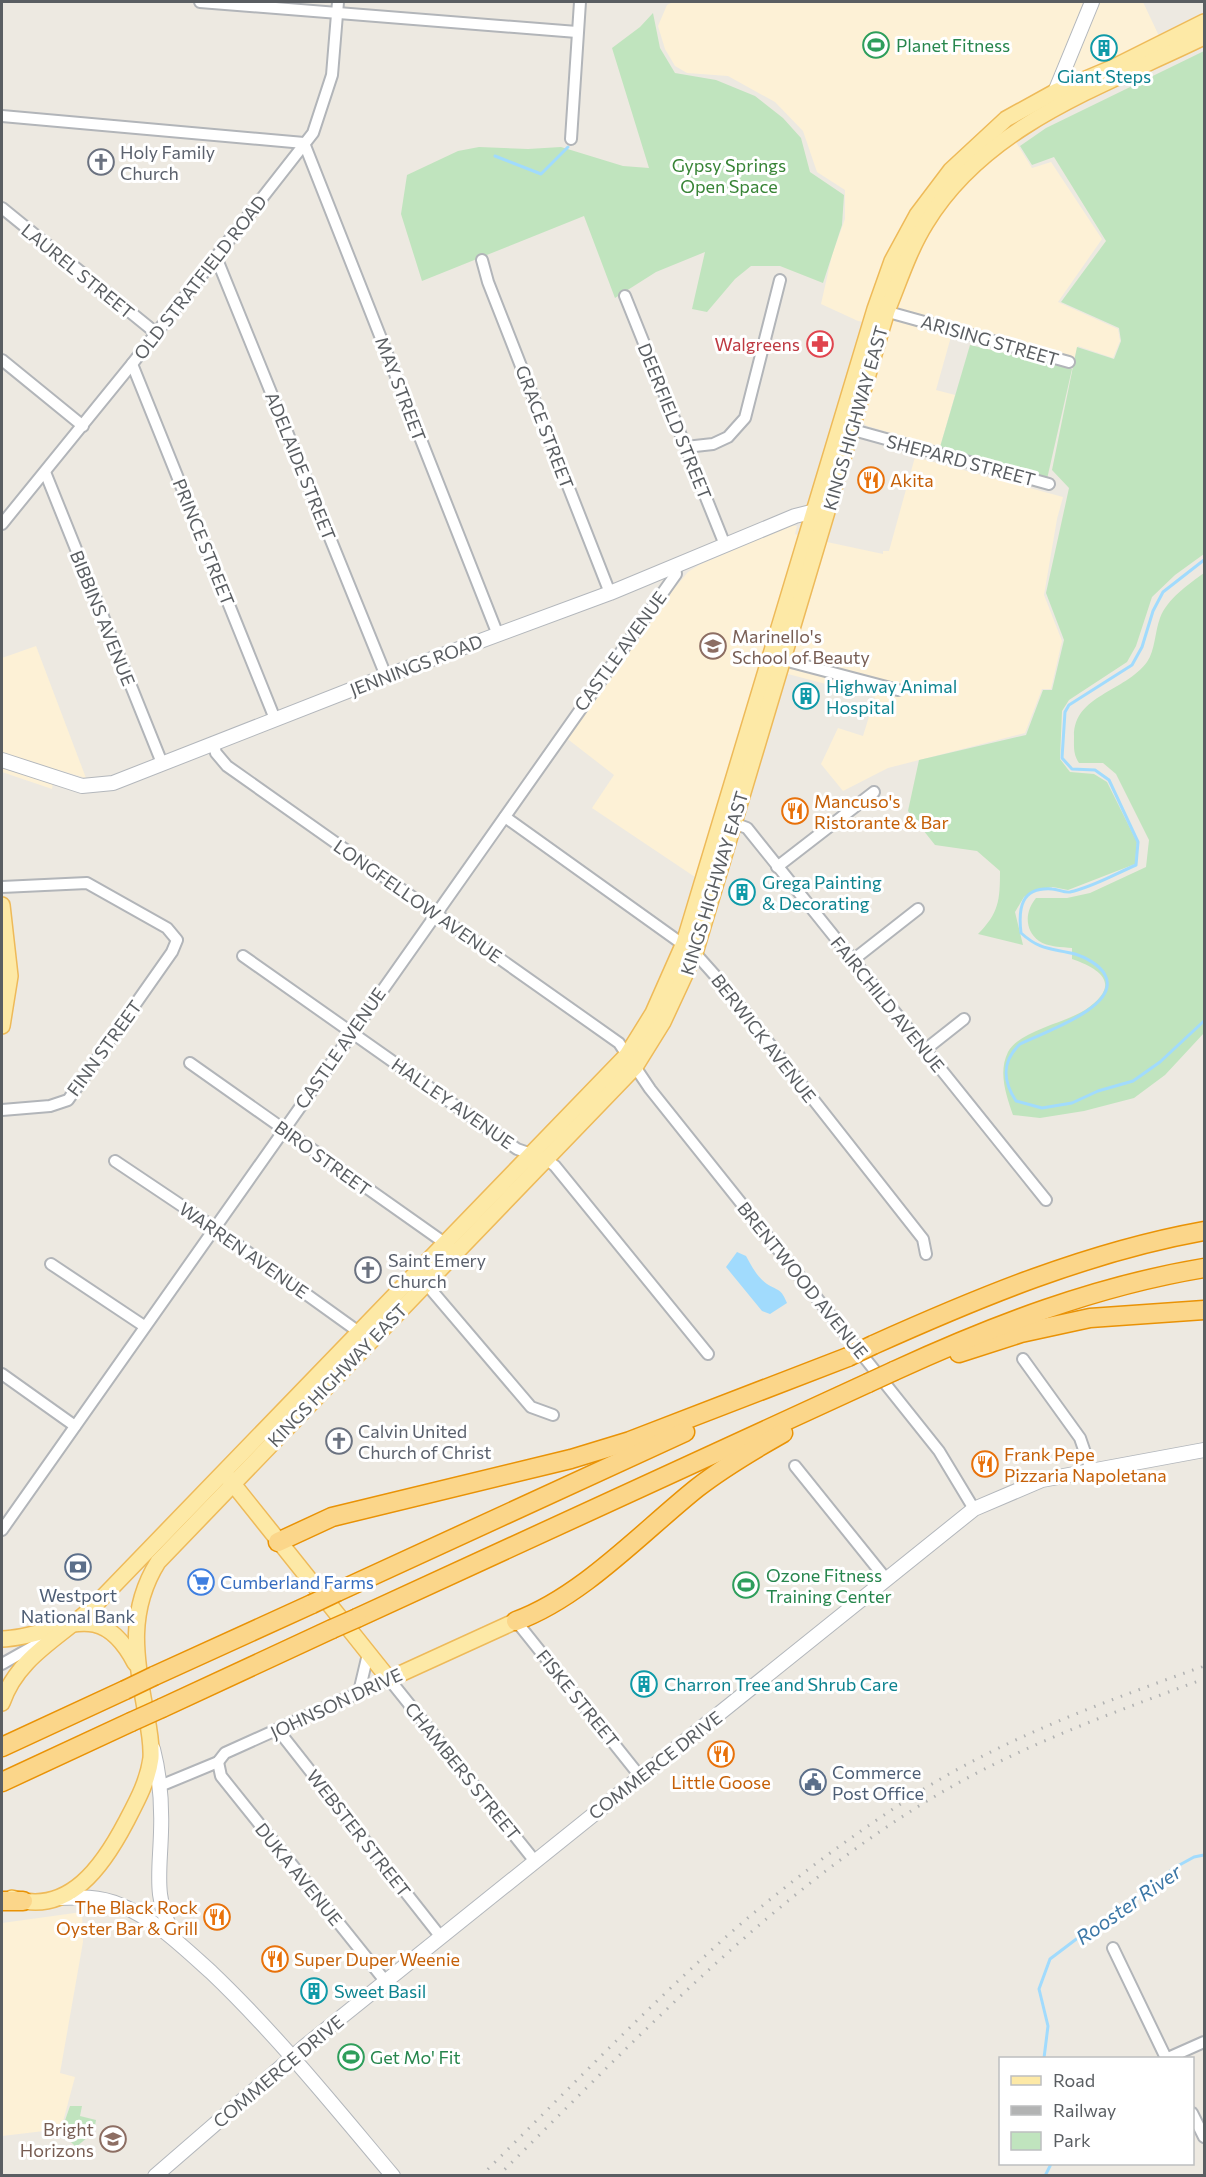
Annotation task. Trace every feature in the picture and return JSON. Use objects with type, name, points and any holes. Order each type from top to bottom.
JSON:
[{"type":"highway","points":[[2,1747],[125,1690],[146,1674],[312,1604],[975,1300],[1045,1273],[1127,1248],[1204,1231]]},
{"type":"highway","points":[[2,1782],[980,1332],[1050,1307],[1123,1285],[1204,1268]]},
{"type":"highway","points":[[894,1371],[1055,1324],[1126,1314],[1204,1310]]},
{"type":"highway","points":[[278,1542],[305,1527],[332,1517],[571,1459],[630,1441],[848,1357]]},
{"type":"highway","points":[[516,1621],[543,1610],[571,1593],[724,1468],[868,1383]]},
{"type":"highway","points":[[2,1901],[27,1901]]},
{"type":"main road","points":[[1058,98],[1092,2]]},
{"type":"main road","name":"KINGS HIGHWAY EAST","points":[[2,1703],[10,1682],[23,1665],[75,1623],[228,1478],[631,1061],[663,1022],[689,948],[881,310],[926,223],[958,180],[1058,98],[1204,22]]},
{"type":"main road","name":"KINGS HIGHWAY EAST","points":[[1058,98],[1204,36]]},
{"type":"main road","name":"JENNINGS ROAD","points":[[2,760],[82,786],[113,783],[386,676],[610,593],[795,516],[821,512]]},
{"type":"main road","points":[[2,905],[10,976],[2,1026]]},
{"type":"main road","name":"COMMERCE DRIVE","points":[[154,2175],[293,2056],[534,1860],[639,1775],[720,1715],[974,1509],[1042,1480],[1204,1450]]},
{"type":"main road","name":"KINGS HIGHWAY EAST","points":[[2,1893],[27,1901],[49,1899],[84,1883],[109,1854],[144,1785],[151,1757],[146,1674],[135,1624],[139,1605],[149,1579],[164,1555],[228,1478]]},
{"type":"main road","name":"CHAMBERS STREET","points":[[228,1478],[389,1678]]},
{"type":"main road","name":"JOHNSON DRIVE","points":[[389,1678],[516,1621]]},
{"type":"main road","points":[[2,1639],[75,1623],[96,1623],[108,1630],[146,1674]]},
{"type":"main road","points":[[151,1737],[160,1786],[159,1898],[167,1923],[179,1942]]},
{"type":"main road","points":[[49,1899],[84,1897],[113,1902],[135,1912],[179,1942],[255,2014],[393,2175]]},
{"type":"main road","points":[[2,1908],[27,1901]]},
{"type":"street","points":[[200,2],[338,7],[577,32]]},
{"type":"street","points":[[571,139],[580,2]]},
{"type":"street","name":"OLD STRATFIELD ROAD","points":[[2,524],[132,364],[318,122],[332,75],[338,7]]},
{"type":"street","points":[[2,117],[304,143]]},
{"type":"street","name":"MAY STREET","points":[[304,143],[498,635]]},
{"type":"street","name":"LAUREL STREET","points":[[2,208],[156,333]]},
{"type":"street","name":"ADELAIDE STREET","points":[[216,256],[386,676]]},
{"type":"street","name":"GRACE STREET","points":[[483,260],[488,282],[610,593]]},
{"type":"street","points":[[686,447],[713,444],[728,438],[745,418],[780,280]]},
{"type":"street","name":"DEERFIELD STREET","points":[[625,296],[725,546]]},
{"type":"street","name":"ARISING STREET","points":[[881,310],[1069,362]]},
{"type":"street","points":[[2,360],[83,426]]},
{"type":"street","name":"PRINCE STREET","points":[[132,364],[275,719]]},
{"type":"street","name":"SHEPARD STREET","points":[[846,428],[1049,484]]},
{"type":"street","name":"BIBBINS AVENUE","points":[[45,472],[162,763]]},
{"type":"street","name":"CASTLE AVENUE","points":[[2,1530],[435,912],[505,817],[585,700],[676,574],[675,566]]},
{"type":"street","points":[[777,658],[898,690]]},
{"type":"street","name":"LONGFELLOW AVENUE","points":[[213,743],[216,753],[227,766],[619,1043],[631,1061]]},
{"type":"street","points":[[777,867],[874,792]]},
{"type":"street","name":"BERWICK AVENUE","points":[[505,817],[689,948],[720,981],[923,1239],[927,1254]]},
{"type":"street","name":"FAIRCHILD AVENUE","points":[[727,821],[747,828],[1046,1200]]},
{"type":"street","name":"FINN STREET","points":[[2,887],[87,882],[167,928],[177,940],[172,952],[68,1100],[50,1106],[2,1110]]},
{"type":"street","points":[[853,960],[918,909]]},
{"type":"street","name":"HALLEY AVENUE","points":[[243,956],[517,1149],[538,1156],[555,1166],[708,1354]]},
{"type":"street","points":[[926,1049],[964,1019]]},
{"type":"street","name":"BRENTWOOD AVENUE","points":[[631,1061],[926,1435],[974,1509]]},
{"type":"street","name":"BIRO STREET","points":[[190,1064],[451,1248]]},
{"type":"street","name":"WARREN AVENUE","points":[[115,1161],[214,1228],[364,1337]]},
{"type":"street","points":[[51,1264],[144,1326]]},
{"type":"street","points":[[421,1278],[531,1407],[553,1415]]},
{"type":"street","points":[[1023,1359],[1080,1438],[1091,1470]]},
{"type":"street","points":[[2,1374],[75,1426]]},
{"type":"street","points":[[795,1466],[886,1579]]},
{"type":"street","name":"FISKE STREET","points":[[516,1621],[639,1775]]},
{"type":"street","points":[[2,1664],[75,1623]]},
{"type":"street","points":[[359,1692],[368,1654]]},
{"type":"street","name":"JOHNSON DRIVE","points":[[160,1786],[218,1762],[225,1753],[389,1678]]},
{"type":"street","name":"CHAMBERS STREET","points":[[389,1678],[534,1860]]},
{"type":"street","name":"WEBSTER STREET","points":[[278,1730],[441,1936]]},
{"type":"street","name":"DUKA AVENUE","points":[[218,1762],[221,1776],[386,1982]]},
{"type":"street","points":[[1113,1948],[1167,2057]]},
{"type":"street","points":[[1169,2057],[1204,2042]]},
{"type":"street","points":[[1194,2117],[1204,2138]]},
{"type":"shaded area","points":[[673,2],[1143,2],[1159,36],[1001,118],[1032,168],[1051,162],[1102,239],[1058,302],[1118,329],[1120,341],[1113,358],[1078,346],[1073,362],[954,326],[936,390],[955,395],[940,447],[867,426],[862,422],[891,326],[858,321],[821,304],[832,255],[845,219],[845,190],[817,172],[803,131],[775,102],[728,76],[687,73],[675,66],[665,49],[658,26],[667,5]]},
{"type":"shaded area","points":[[915,457],[1063,497],[1044,595],[1062,641],[1051,689],[1042,689],[1025,733],[888,768],[843,791],[821,764],[838,728],[863,736],[875,697],[788,674],[827,542],[883,554],[883,551],[889,551]]},
{"type":"shaded area","points":[[791,525],[797,526],[795,534],[798,535],[695,877],[592,808],[614,775],[565,737],[654,613],[688,572],[699,565]]},
{"type":"shaded area","points":[[36,646],[86,778],[55,769],[52,789],[2,772],[2,658]]},
{"type":"shaded area","points":[[82,1912],[83,1942],[60,2073],[75,2077],[61,2129],[2,2136],[2,1923]]},
{"type":"green space","name":"Gypsy Springs Open Space","points":[[653,13],[660,48],[675,73],[716,80],[755,96],[783,118],[801,138],[810,172],[844,195],[842,225],[823,283],[780,266],[751,266],[735,279],[707,312],[692,309],[705,252],[656,272],[615,298],[584,216],[422,281],[401,214],[407,175],[458,151],[479,147],[528,149],[561,147],[623,166],[649,168],[612,48],[640,27]]},
{"type":"green space","points":[[1204,51],[1204,554],[1175,575],[1152,597],[1136,646],[1127,662],[1069,700],[1062,711],[1060,759],[1070,772],[1094,774],[1107,782],[1137,842],[1135,864],[1068,890],[1053,887],[1035,890],[1024,897],[1015,912],[1023,945],[978,934],[997,906],[1000,871],[977,851],[935,845],[908,811],[919,760],[1026,735],[1043,690],[1052,690],[1064,640],[1046,593],[1069,488],[1052,470],[1077,347],[1114,359],[1121,341],[1119,328],[1061,302],[1106,241],[1054,157],[1032,165],[1020,146],[1046,128]]},
{"type":"green space","points":[[970,345],[1072,369],[1047,479],[940,447]]},
{"type":"green space","points":[[1204,573],[1204,1033],[1165,1075],[1134,1098],[1084,1111],[1040,1118],[1013,1115],[1003,1075],[1008,1052],[1022,1038],[1085,1010],[1103,993],[1105,986],[1100,974],[1093,968],[1072,959],[1072,948],[1046,944],[1034,937],[1028,920],[1032,903],[1036,898],[1067,898],[1090,893],[1146,867],[1149,840],[1116,774],[1103,763],[1079,763],[1077,760],[1074,747],[1076,722],[1091,702],[1138,672],[1147,662],[1163,611],[1179,592]]},
{"type":"green space","points":[[70,2106],[82,2106],[80,2116],[96,2120],[94,2132],[76,2147],[61,2132]]},
{"type":"water","points":[[737,1252],[746,1256],[760,1278],[781,1292],[787,1303],[770,1314],[762,1311],[726,1267]]},
{"type":"waterway","points":[[495,156],[541,174],[568,147]]},
{"type":"waterway","name":"Rooster River","points":[[1204,560],[1163,592],[1153,611],[1142,647],[1132,665],[1069,705],[1065,712],[1062,758],[1072,769],[1095,770],[1109,780],[1138,842],[1136,865],[1079,890],[1068,892],[1042,889],[1028,895],[1024,901],[1020,915],[1021,933],[1041,946],[1075,954],[1092,962],[1105,975],[1107,987],[1102,998],[1091,1008],[1061,1026],[1020,1044],[1007,1065],[1008,1086],[1016,1101],[1042,1108],[1072,1103],[1098,1091],[1133,1081],[1160,1062],[1204,1021]]},
{"type":"waterway","name":"Rooster River","points":[[1044,2057],[1048,2026],[1039,1989],[1050,1959],[1083,1934],[1114,1918],[1174,1868],[1194,1857],[1204,1855]]},
{"type":"waterway","name":"Rooster River","points":[[1045,2176],[1050,2165]]},
{"type":"railway","points":[[481,2176],[633,2024],[727,1936],[796,1878],[869,1825],[919,1792],[987,1754],[1058,1721],[1204,1666]]},
{"type":"railway","points":[[498,2176],[702,1976],[810,1883],[867,1840],[927,1801],[994,1764],[1062,1733],[1204,1679]]},
{"type":"place","name":"Planet Fitness","points":[[876,45]]},
{"type":"place","name":"Giant Steps","points":[[1104,48]]},
{"type":"place","name":"Holy Family Church","points":[[101,162]]},
{"type":"place","name":"Walgreens","points":[[820,344]]},
{"type":"place","name":"Akita","points":[[871,480]]},
{"type":"place","name":"Marinello's School of Beauty","points":[[713,646]]},
{"type":"place","name":"Highway Animal Hospital","points":[[806,696]]},
{"type":"place","name":"Mancuso's Ristorante & Bar","points":[[795,811]]},
{"type":"place","name":"Grega Painting & Decorating","points":[[742,892]]},
{"type":"place","name":"Saint Emery Church","points":[[368,1270]]},
{"type":"place","name":"Calvin United Church of Christ","points":[[339,1441]]},
{"type":"place","name":"Frank Pepe Pizzaria Napoletana","points":[[985,1464]]},
{"type":"place","name":"Westport National Bank","points":[[78,1567]]},
{"type":"place","name":"Cumberland Farms","points":[[201,1582]]},
{"type":"place","name":"Ozone Fitness Training Center","points":[[746,1585]]},
{"type":"place","name":"Charron Tree and Shrub Care","points":[[644,1684]]},
{"type":"place","name":"Little Goose","points":[[721,1754]]},
{"type":"place","name":"Commerce Post Office","points":[[813,1782]]},
{"type":"place","name":"The Black Rock Oyster Bar & Grill","points":[[217,1917]]},
{"type":"place","name":"Super Duper Weenie","points":[[275,1959]]},
{"type":"place","name":"Sweet Basil","points":[[314,1991]]},
{"type":"place","name":"Get Mo' Fit","points":[[351,2057]]},
{"type":"place","name":"Bright Horizons","points":[[113,2139]]}]
